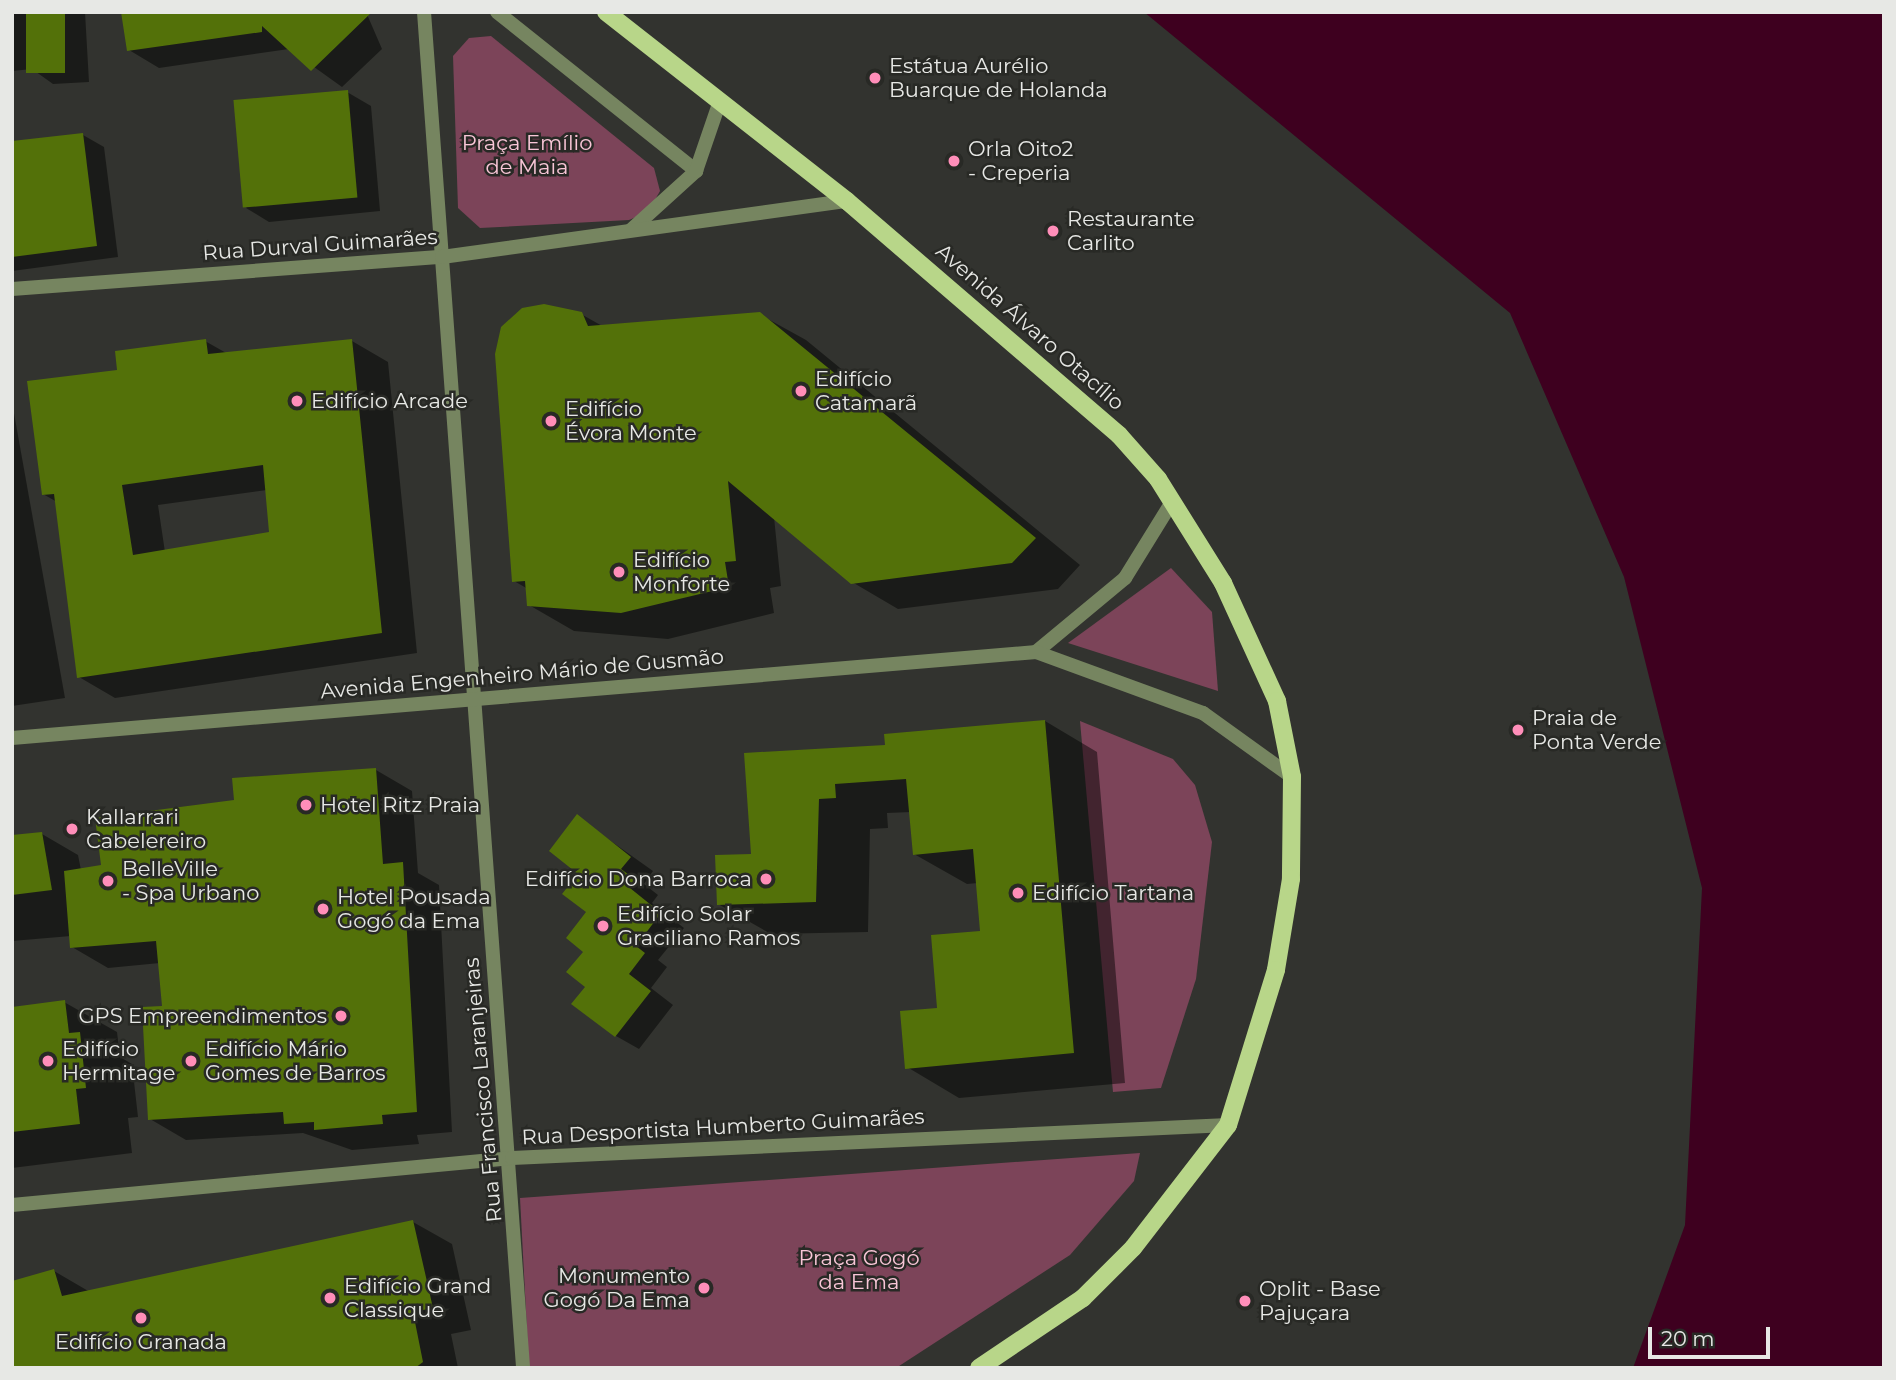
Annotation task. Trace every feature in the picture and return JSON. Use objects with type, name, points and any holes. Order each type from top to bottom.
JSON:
[{"type":"main road","name":"Avenida Álvaro Otacílio","points":[[606,12],[847,201],[1076,395],[1172,502],[1260,654],[1292,777],[1291,879],[1276,970],[1228,1125]]},
{"type":"main road","points":[[979,1368],[1083,1298],[1133,1248],[1228,1125]]},
{"type":"street","name":"Rua Francisco Laranjeiras","points":[[424,12],[469,699],[512,1158],[523,1368]]},
{"type":"street","points":[[496,12],[696,171]]},
{"type":"street","points":[[630,230],[696,171],[720,101]]},
{"type":"street","name":"Rua Durval Guimarães","points":[[12,289],[442,257],[847,201]]},
{"type":"street","points":[[1036,652],[1125,578],[1172,502]]},
{"type":"street","name":"Avenida Engenheiro Mário de Gusmão","points":[[12,738],[1036,652],[1203,713],[1292,777]]},
{"type":"street","name":"Rua Desportista Humberto Guimarães","points":[[12,1205],[512,1158],[1228,1125]]},
{"type":"green space","name":"Praça Emílio de Maia","points":[[491,36],[654,168],[660,191],[648,212],[629,220],[480,228],[458,208],[453,56],[469,38]]},
{"type":"green space","points":[[1171,568],[1212,612],[1218,691],[1068,643]]},
{"type":"green space","points":[[1080,721],[1173,759],[1195,785],[1212,842],[1196,979],[1161,1088],[1113,1092]]},
{"type":"green space","name":"Praça Gogó da Ema","points":[[1140,1153],[1134,1181],[1070,1255],[896,1368],[529,1368],[520,1198]]},
{"type":"shaded area","points":[[1144,12],[1884,12],[1884,1368],[1633,1368],[1685,1225],[1702,888],[1624,577],[1510,313]]},
{"type":"building","points":[[26,12],[65,12],[65,73],[26,73]]},
{"type":"building","points":[[121,12],[372,12],[311,71],[262,26],[262,32],[127,51]]},
{"type":"building","points":[[348,90],[357,198],[243,208],[233,100]]},
{"type":"building","points":[[83,133],[97,246],[12,257],[12,141]]},
{"type":"building","points":[[544,304],[582,312],[588,326],[760,312],[1036,538],[1012,563],[851,584],[728,481],[736,561],[725,562],[729,587],[621,613],[527,606],[525,581],[512,582],[495,354],[501,327],[522,308]]},
{"type":"building","points":[[206,339],[208,354],[352,339],[382,633],[77,678],[54,494],[42,495],[27,381],[117,370],[115,351]],"holes":[[[263,465],[269,532],[133,555],[122,485]]]},
{"type":"building","name":"Edifício Tartana","points":[[1045,720],[1074,1053],[905,1069],[900,1011],[937,1008],[931,935],[980,931],[973,849],[913,855],[906,779],[835,784],[836,798],[819,799],[816,902],[717,905],[715,855],[751,854],[744,753],[885,745],[884,734]]},
{"type":"building","points":[[376,768],[383,864],[403,862],[417,1112],[382,1115],[383,1124],[314,1130],[314,1122],[284,1124],[283,1112],[148,1120],[142,1007],[162,1006],[156,941],[70,948],[64,871],[101,865],[95,818],[234,800],[232,778]]},
{"type":"building","name":"Edifício Solar Graciliano Ramos","points":[[577,814],[631,857],[621,869],[636,880],[630,888],[661,913],[636,946],[645,953],[629,974],[651,991],[615,1037],[571,1004],[585,987],[566,972],[583,952],[566,938],[586,912],[562,894],[578,874],[549,851]]},
{"type":"building","points":[[42,832],[52,890],[12,895],[12,835]]},
{"type":"building","name":"Edifício Hermitage","points":[[65,1000],[69,1033],[80,1032],[86,1088],[76,1089],[80,1124],[12,1132],[12,1007]]},
{"type":"building","points":[[413,1220],[433,1308],[413,1312],[423,1362],[415,1368],[12,1368],[12,1281],[54,1269],[62,1296]]},
{"type":"place","name":"Estátua Aurélio Buarque de Holanda","points":[[875,78]]},
{"type":"place","name":"Orla Oito2 - Creperia","points":[[954,161]]},
{"type":"place","name":"Restaurante Carlito","points":[[1053,231]]},
{"type":"place","name":"Edifício Catamarã","points":[[801,391]]},
{"type":"place","name":"Edifício Arcade","points":[[297,401]]},
{"type":"place","name":"Edifício Évora Monte","points":[[551,421]]},
{"type":"place","name":"Edifício Monforte","points":[[619,572]]},
{"type":"place","name":"Praia de Ponta Verde","points":[[1518,730]]},
{"type":"place","name":"Hotel Ritz Praia","points":[[306,805]]},
{"type":"place","name":"Kallarrari Cabelereiro","points":[[72,829]]},
{"type":"place","name":"Edifício Dona Barroca","points":[[766,879]]},
{"type":"place","name":"BelleVille - Spa Urbano","points":[[108,881]]},
{"type":"place","name":"Edifício Tartana","points":[[1018,893]]},
{"type":"place","name":"Hotel Pousada Gogó da Ema","points":[[323,909]]},
{"type":"place","name":"Edifício Solar Graciliano Ramos","points":[[603,926]]},
{"type":"place","name":"GPS Empreendimentos","points":[[341,1016]]},
{"type":"place","name":"Edifício Hermitage","points":[[48,1061]]},
{"type":"place","name":"Edifício Mário Gomes de Barros","points":[[191,1061]]},
{"type":"place","name":"Monumento Gogó Da Ema","points":[[704,1288]]},
{"type":"place","name":"Edifício Grand Classique","points":[[330,1298]]},
{"type":"place","name":"Oplit - Base Pajuçara","points":[[1245,1301]]},
{"type":"place","name":"Edifício Granada","points":[[141,1318]]}]
